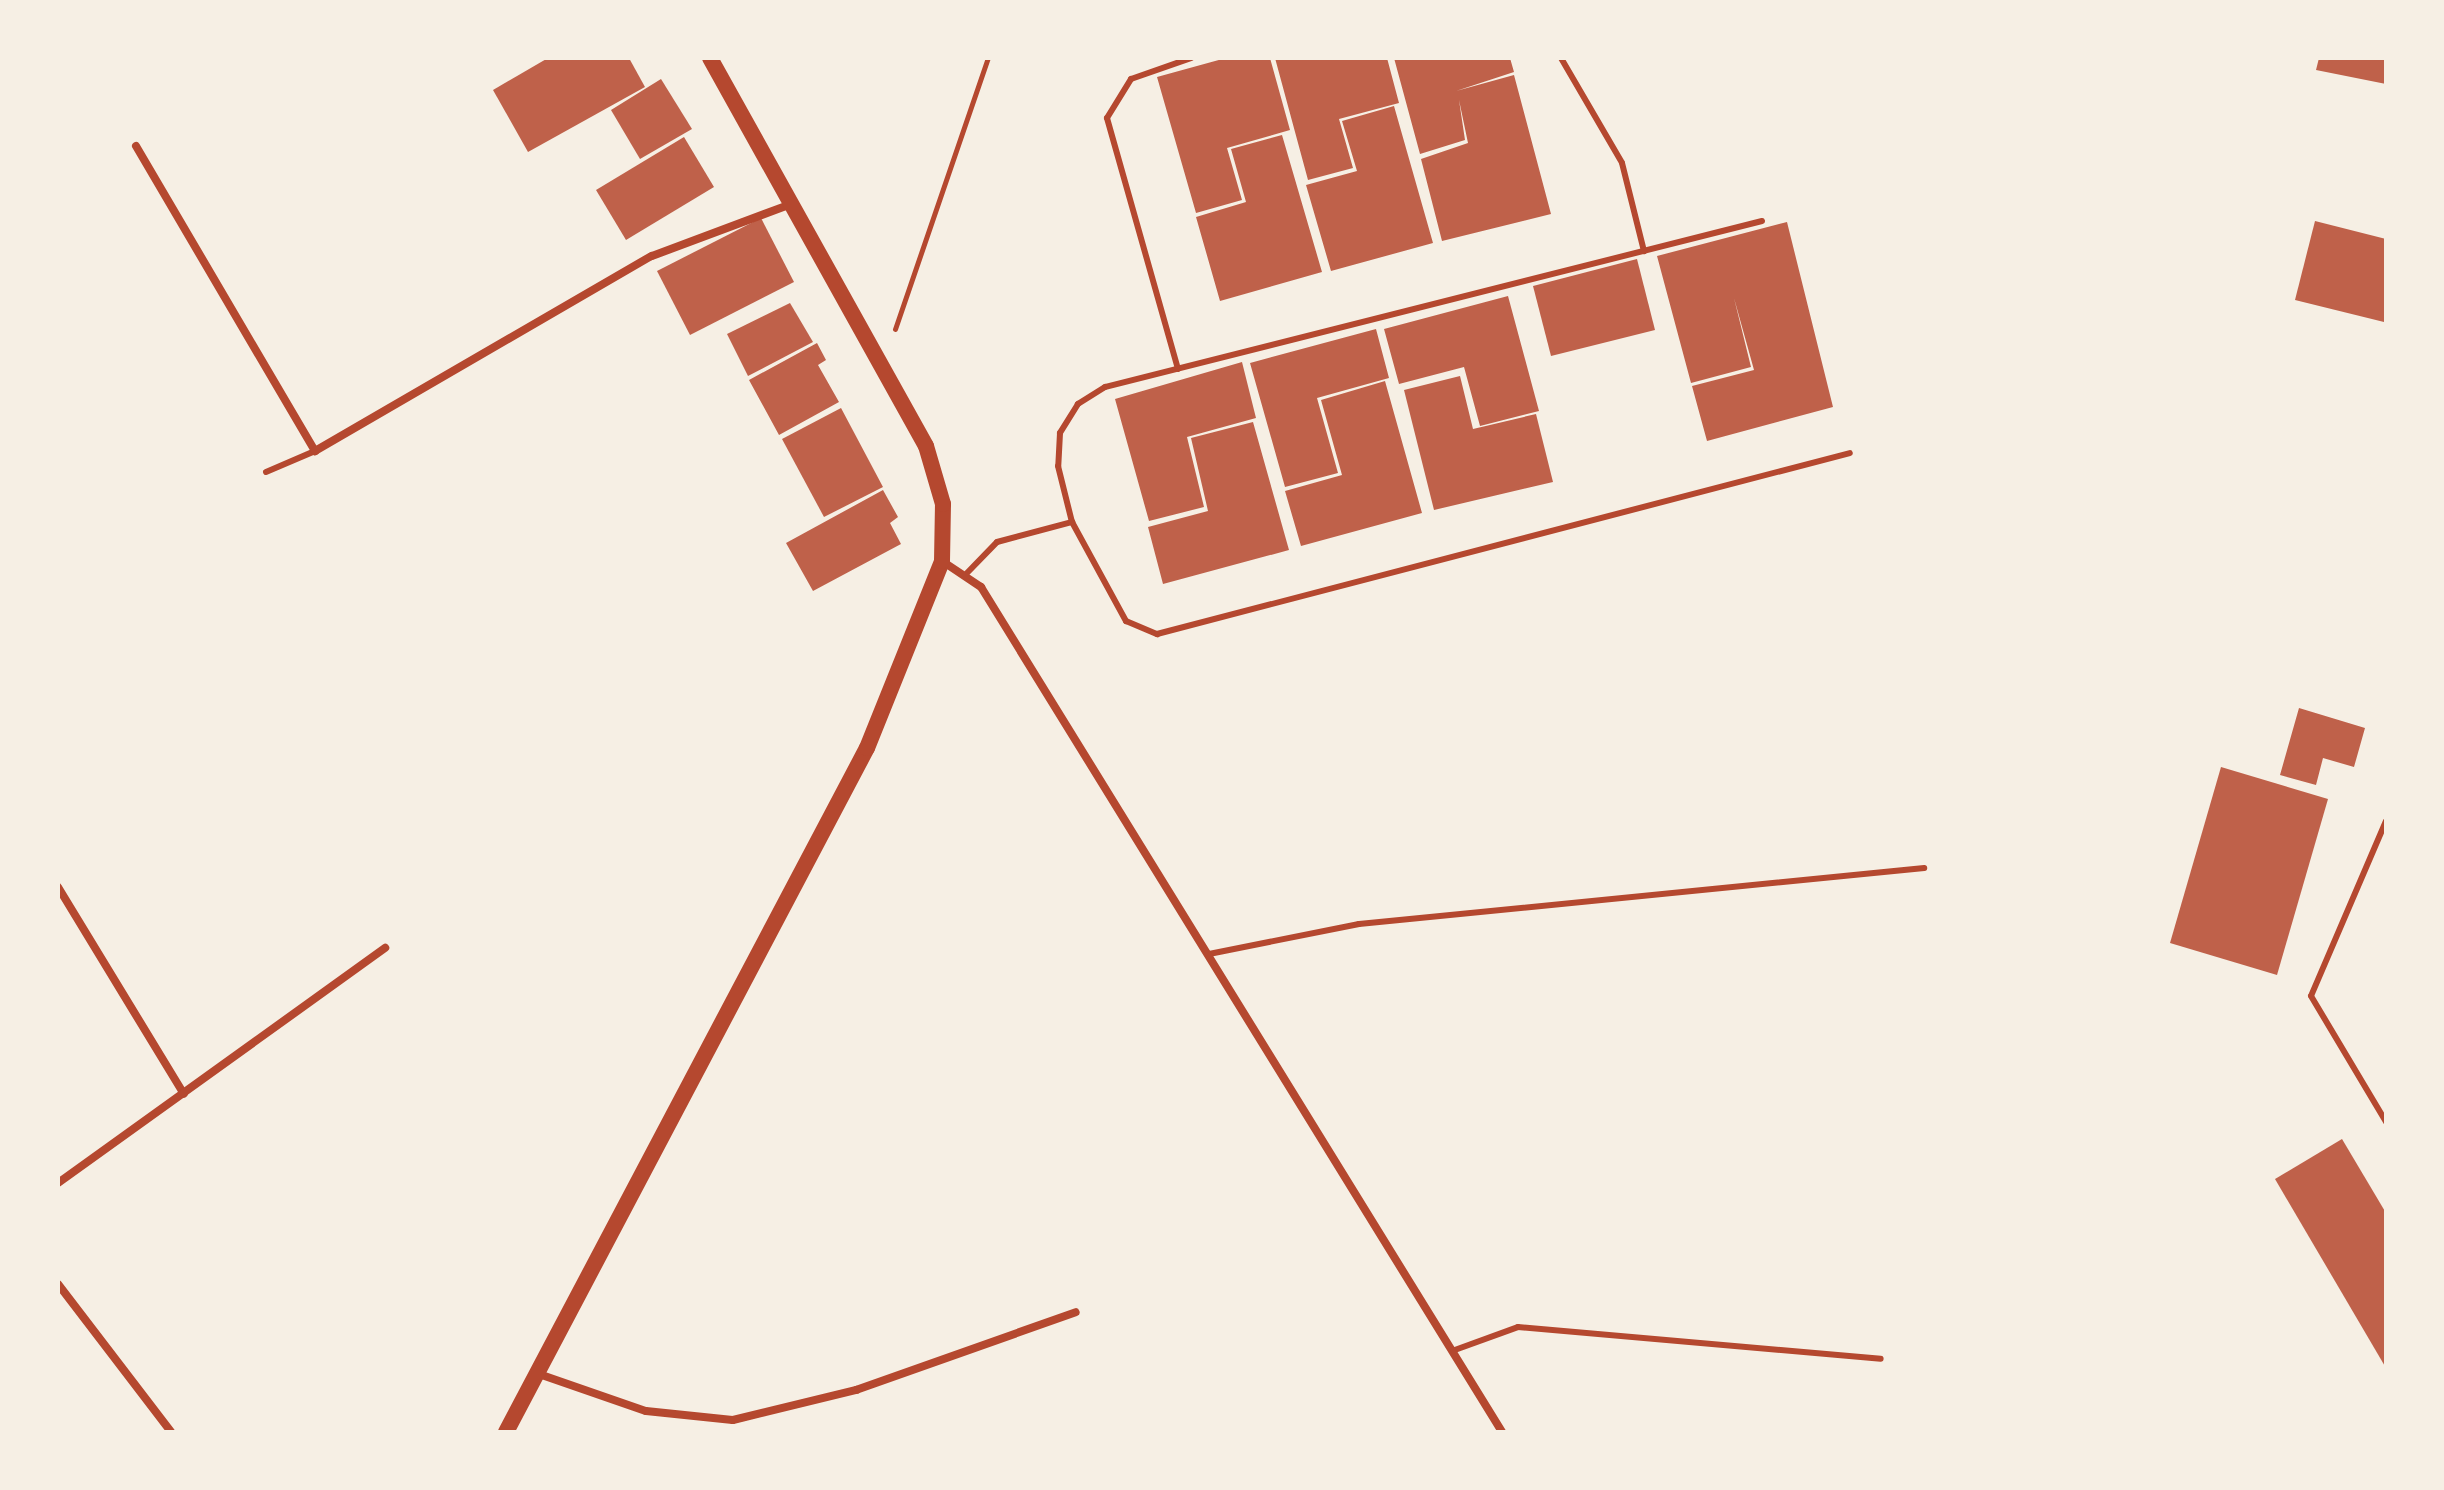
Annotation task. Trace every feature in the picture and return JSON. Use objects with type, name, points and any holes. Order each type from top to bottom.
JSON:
[{"type":"main road","points":[[506,1432],[867,748],[942,561],[943,504],[926,446],[710,58]]},
{"type":"street","points":[[136,146],[315,451],[652,256],[791,204]]},
{"type":"street","points":[[942,561],[967,573],[1209,954],[1502,1432]]},
{"type":"street","points":[[58,887],[184,1094]]},
{"type":"street","points":[[58,1183],[385,948]]},
{"type":"street","points":[[58,1284],[171,1432]]},
{"type":"street","points":[[536,1373],[646,1411],[733,1420],[856,1390],[1076,1312]]},
{"type":"lane","points":[[1178,369],[1107,118],[1131,79],[1191,58]]},
{"type":"lane","points":[[1561,58],[1622,163],[1644,251]]},
{"type":"lane","points":[[1762,221],[1105,387],[1067,417],[1058,466],[1072,522],[1126,621],[1157,634],[1850,453]]},
{"type":"lane","points":[[266,472],[315,451]]},
{"type":"lane","points":[[967,573],[997,542],[1072,522]]},
{"type":"lane","points":[[2386,821],[2311,996],[2386,1122]]},
{"type":"lane","points":[[1209,954],[1359,924],[1924,868]]},
{"type":"lane","points":[[1452,1351],[1518,1327],[1881,1359]]},
{"type":"path","points":[[882,367],[988,58]]},
{"type":"building","points":[[548,58],[629,58],[645,87],[528,152],[493,90]]},
{"type":"building","points":[[1226,58],[1270,58],[1290,130],[1227,148],[1242,200],[1196,213],[1157,77]]},
{"type":"building","points":[[1275,58],[1387,58],[1399,103],[1339,119],[1353,168],[1308,180]]},
{"type":"building","points":[[1394,58],[1510,58],[1514,72],[1456,91],[1514,75],[1551,214],[1442,241],[1421,159],[1468,143],[1459,100],[1465,140],[1420,154]]},
{"type":"building","points":[[2319,58],[2386,58],[2386,84],[2316,70]]},
{"type":"building","points":[[661,79],[692,129],[640,159],[611,110]]},
{"type":"building","points":[[1394,106],[1433,243],[1331,271],[1306,185],[1357,171],[1342,121]]},
{"type":"building","points":[[1282,135],[1322,272],[1220,301],[1196,217],[1246,202],[1231,149]]},
{"type":"building","points":[[684,137],[714,187],[626,240],[596,190]]},
{"type":"building","points":[[761,218],[794,282],[690,335],[657,271]]},
{"type":"building","points":[[2315,221],[2386,239],[2384,322],[2295,300]]},
{"type":"building","points":[[1787,222],[1833,407],[1707,441],[1692,386],[1754,370],[1734,298],[1751,367],[1691,383],[1657,256]]},
{"type":"building","points":[[1637,259],[1655,330],[1551,356],[1533,286]]},
{"type":"building","points":[[1508,296],[1539,411],[1480,426],[1464,367],[1399,384],[1384,329]]},
{"type":"building","points":[[790,303],[813,342],[748,376],[727,334]]},
{"type":"building","points":[[1376,329],[1389,378],[1317,398],[1338,473],[1285,487],[1250,363]]},
{"type":"building","points":[[817,343],[826,360],[818,365],[839,402],[779,435],[749,380]]},
{"type":"building","points":[[1242,362],[1256,418],[1187,437],[1204,507],[1149,521],[1115,399]]},
{"type":"building","points":[[1460,376],[1473,429],[1536,414],[1553,482],[1434,510],[1404,390]]},
{"type":"building","points":[[1385,381],[1422,513],[1301,546],[1285,491],[1342,475],[1321,400]]},
{"type":"building","points":[[841,408],[883,487],[824,517],[782,439]]},
{"type":"building","points":[[1253,422],[1289,550],[1163,584],[1148,527],[1208,511],[1191,438]]},
{"type":"building","points":[[883,490],[898,517],[890,523],[901,544],[813,591],[786,543]]},
{"type":"building","points":[[2299,708],[2365,728],[2354,767],[2323,758],[2316,785],[2280,775]]},
{"type":"building","points":[[2221,767],[2328,799],[2277,975],[2170,943]]},
{"type":"building","points":[[2342,1139],[2386,1213],[2386,1368],[2275,1179]]}]
